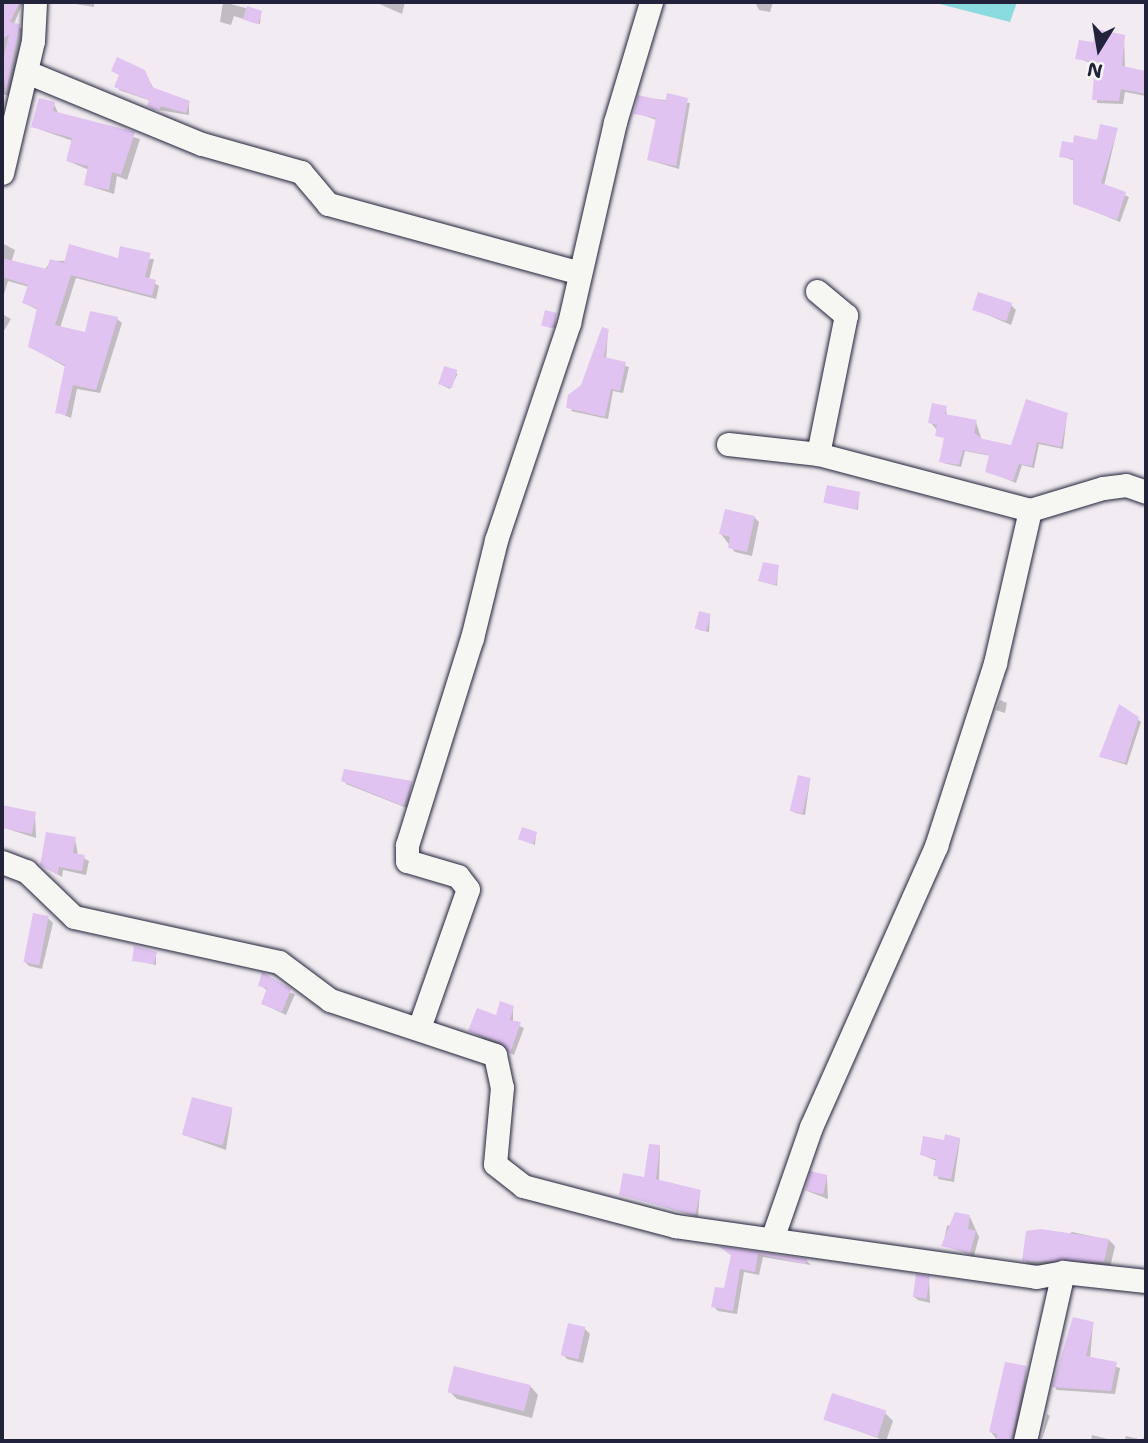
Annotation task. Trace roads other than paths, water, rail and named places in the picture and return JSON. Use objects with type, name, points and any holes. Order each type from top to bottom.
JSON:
[{"type":"street","points":[[2,173],[26,72],[34,2]]},
{"type":"street","points":[[419,1028],[468,889],[458,876],[407,861],[405,851],[580,273],[650,2]]},
{"type":"street","points":[[26,72],[202,144],[301,172],[328,204],[580,273]]},
{"type":"street","points":[[817,291],[846,308],[818,454]]},
{"type":"street","points":[[728,444],[818,454],[1030,510],[1103,488],[1126,485],[1146,492]]},
{"type":"street","points":[[772,1239],[811,1128],[936,846],[995,663],[1030,510]]},
{"type":"street","points":[[2,862],[26,871],[74,917],[279,962],[330,1000],[419,1028],[499,1059],[500,1174],[615,1215],[1014,1275],[1063,1272],[1146,1282]]},
{"type":"street","points":[[1025,1441],[1063,1272]]},
{"type":"water","points":[[932,2],[1017,2],[1010,22]]}]
